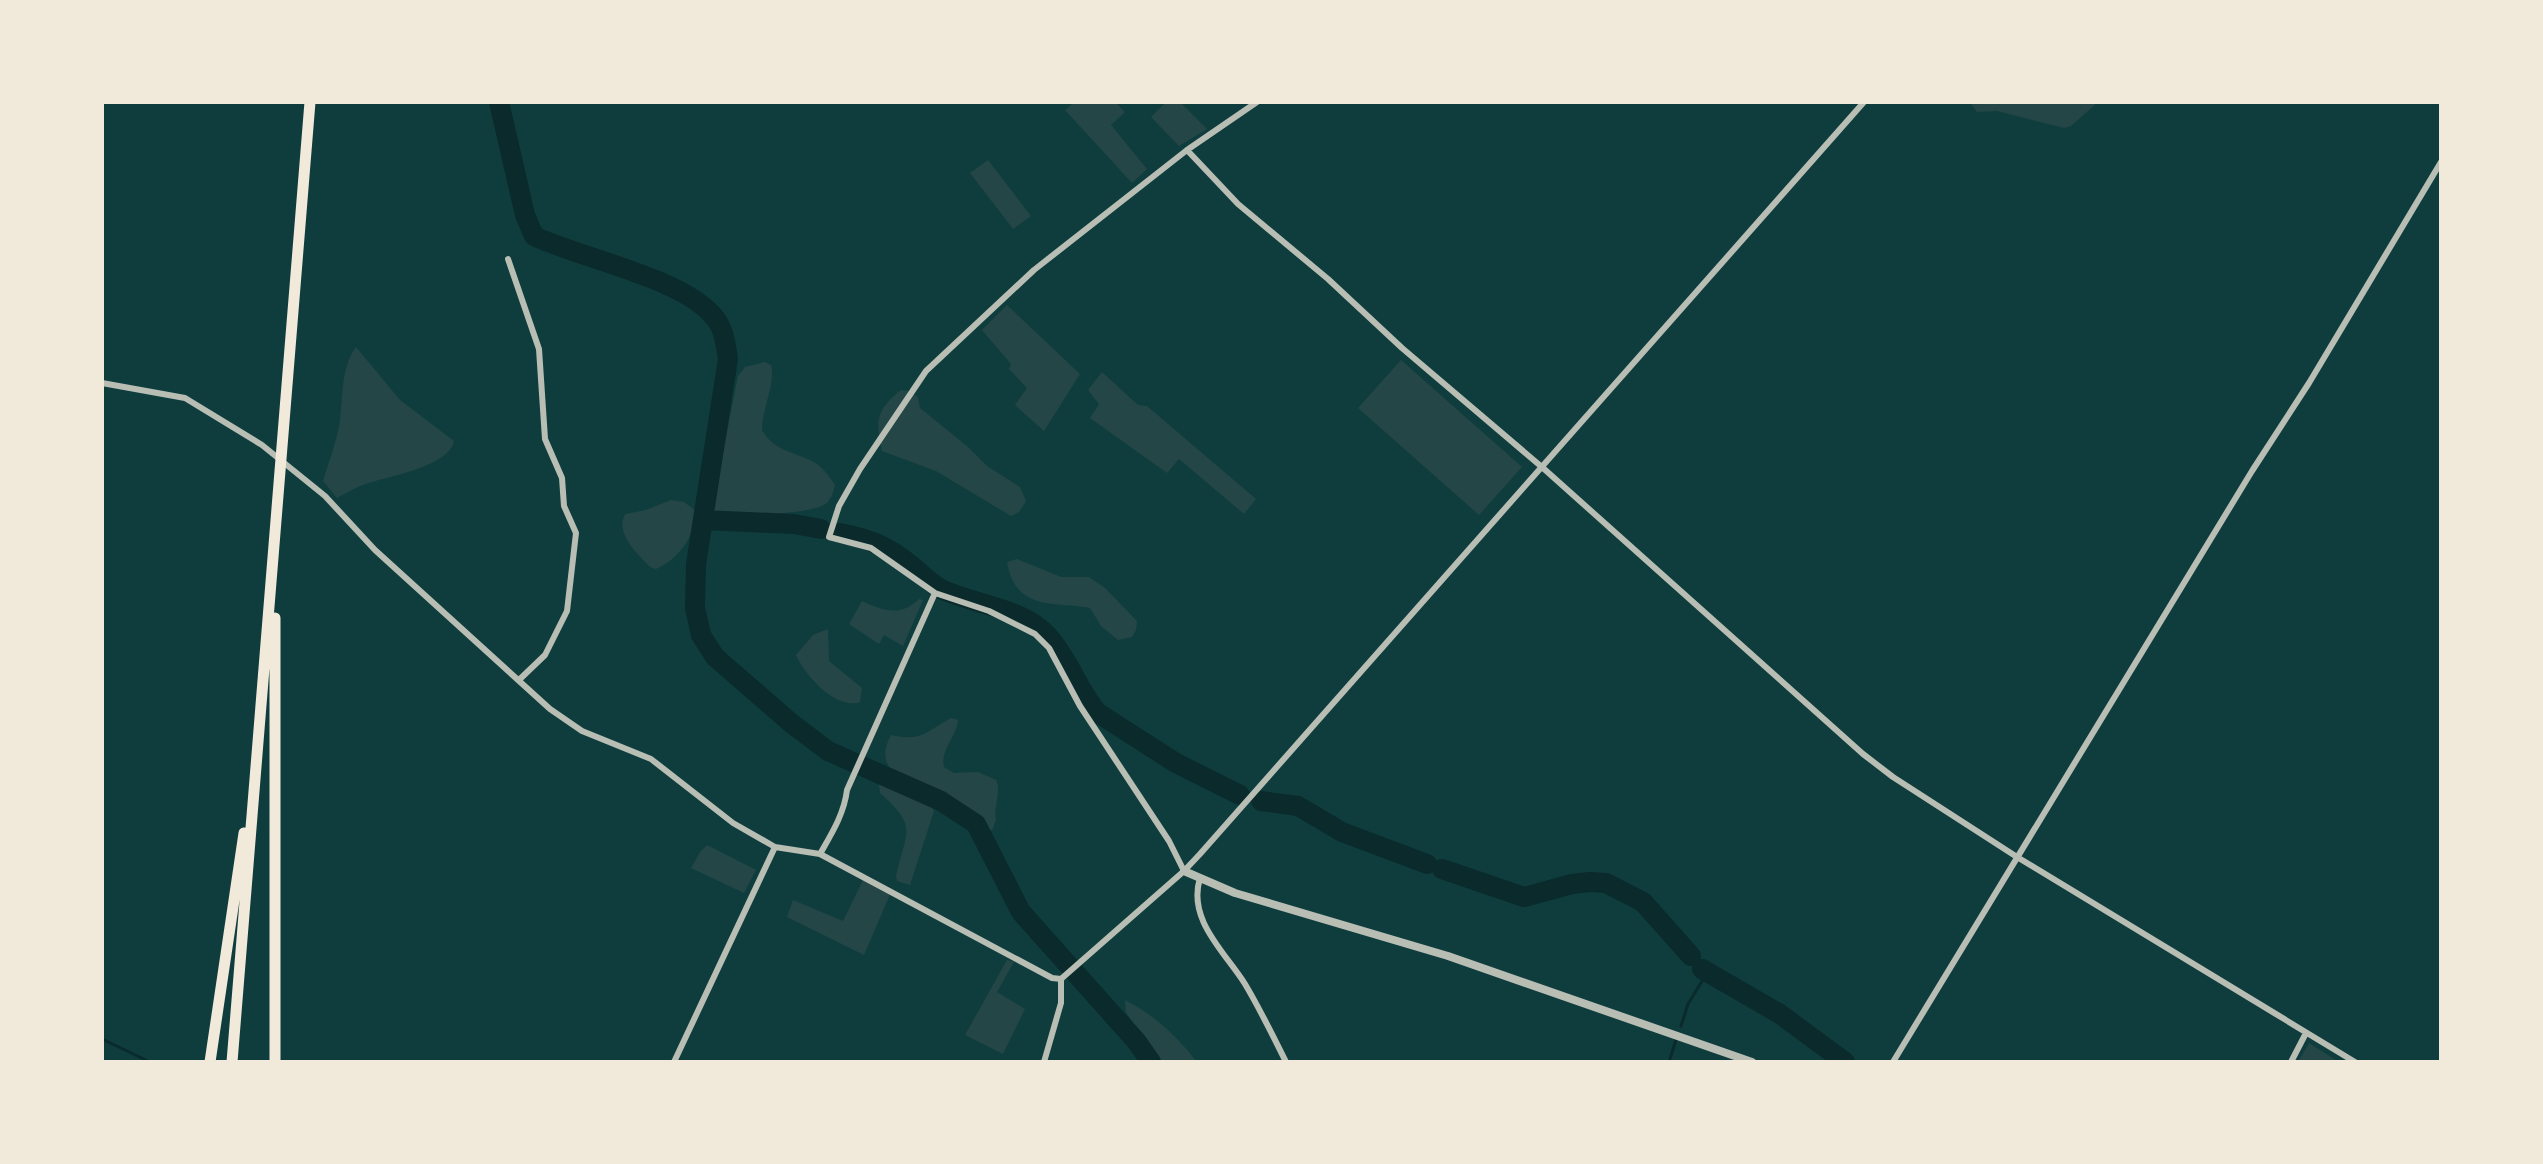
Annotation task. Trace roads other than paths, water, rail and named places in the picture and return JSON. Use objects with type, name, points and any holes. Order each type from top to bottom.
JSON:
[{"type":"highway","points":[[232,1062],[310,102]]},
{"type":"highway","points":[[275,538],[275,1062]]},
{"type":"highway","points":[[210,1062],[259,726]]},
{"type":"street","points":[[1257,102],[1187,150],[1034,270],[926,371],[860,469],[839,506],[829,537],[871,548],[935,593],[1019,624],[1035,634],[1049,648],[1080,706],[1169,841],[1184,871],[1235,893],[1448,956],[1752,1062]]},
{"type":"street","points":[[102,383],[185,398],[262,445],[325,496],[375,550],[550,709],[582,731],[651,759],[733,823],[775,847],[820,854],[1052,978],[1061,979],[1184,871],[1864,102]]},
{"type":"street","points":[[1187,150],[1238,204],[1543,468],[1834,730],[1893,777],[2017,857],[2355,1062]]},
{"type":"street","points":[[1893,1062],[2441,162]]},
{"type":"street","points":[[508,259],[539,349],[545,439],[562,478],[564,506],[576,533],[567,611],[545,655],[520,679]]},
{"type":"street","points":[[820,854],[845,805],[847,790],[865,747],[935,593]]},
{"type":"street","points":[[674,1062],[775,847]]},
{"type":"street","points":[[1200,878],[1196,890],[1198,906],[1209,935],[1243,980],[1286,1062]]},
{"type":"street","points":[[1044,1062],[1061,1003],[1061,979]]},
{"type":"street","points":[[2291,1062],[2306,1033]]},
{"type":"waterway","points":[[499,102],[525,215],[534,236],[680,292],[700,304],[715,318],[723,332],[728,359],[696,564],[695,608],[701,635],[715,657],[828,751],[941,801],[976,824],[1021,912],[1137,1042],[1151,1062]]},
{"type":"waterway","points":[[703,520],[794,524],[821,529]]},
{"type":"waterway","points":[[840,533],[887,548],[941,589],[1011,613],[1037,626],[1055,645],[1098,713],[1176,763],[1240,795]]},
{"type":"waterway","points":[[1261,801],[1298,806],[1342,832],[1427,864]]},
{"type":"waterway","points":[[1442,869],[1524,897],[1572,884],[1606,883],[1643,902],[1691,956]]},
{"type":"waterway","points":[[1702,969],[1780,1014],[1845,1062]]},
{"type":"waterway","points":[[1681,1026],[1688,1004],[1707,973]]},
{"type":"waterway","points":[[102,1039],[150,1062]]},
{"type":"waterway","points":[[1669,1062],[1676,1040]]}]
